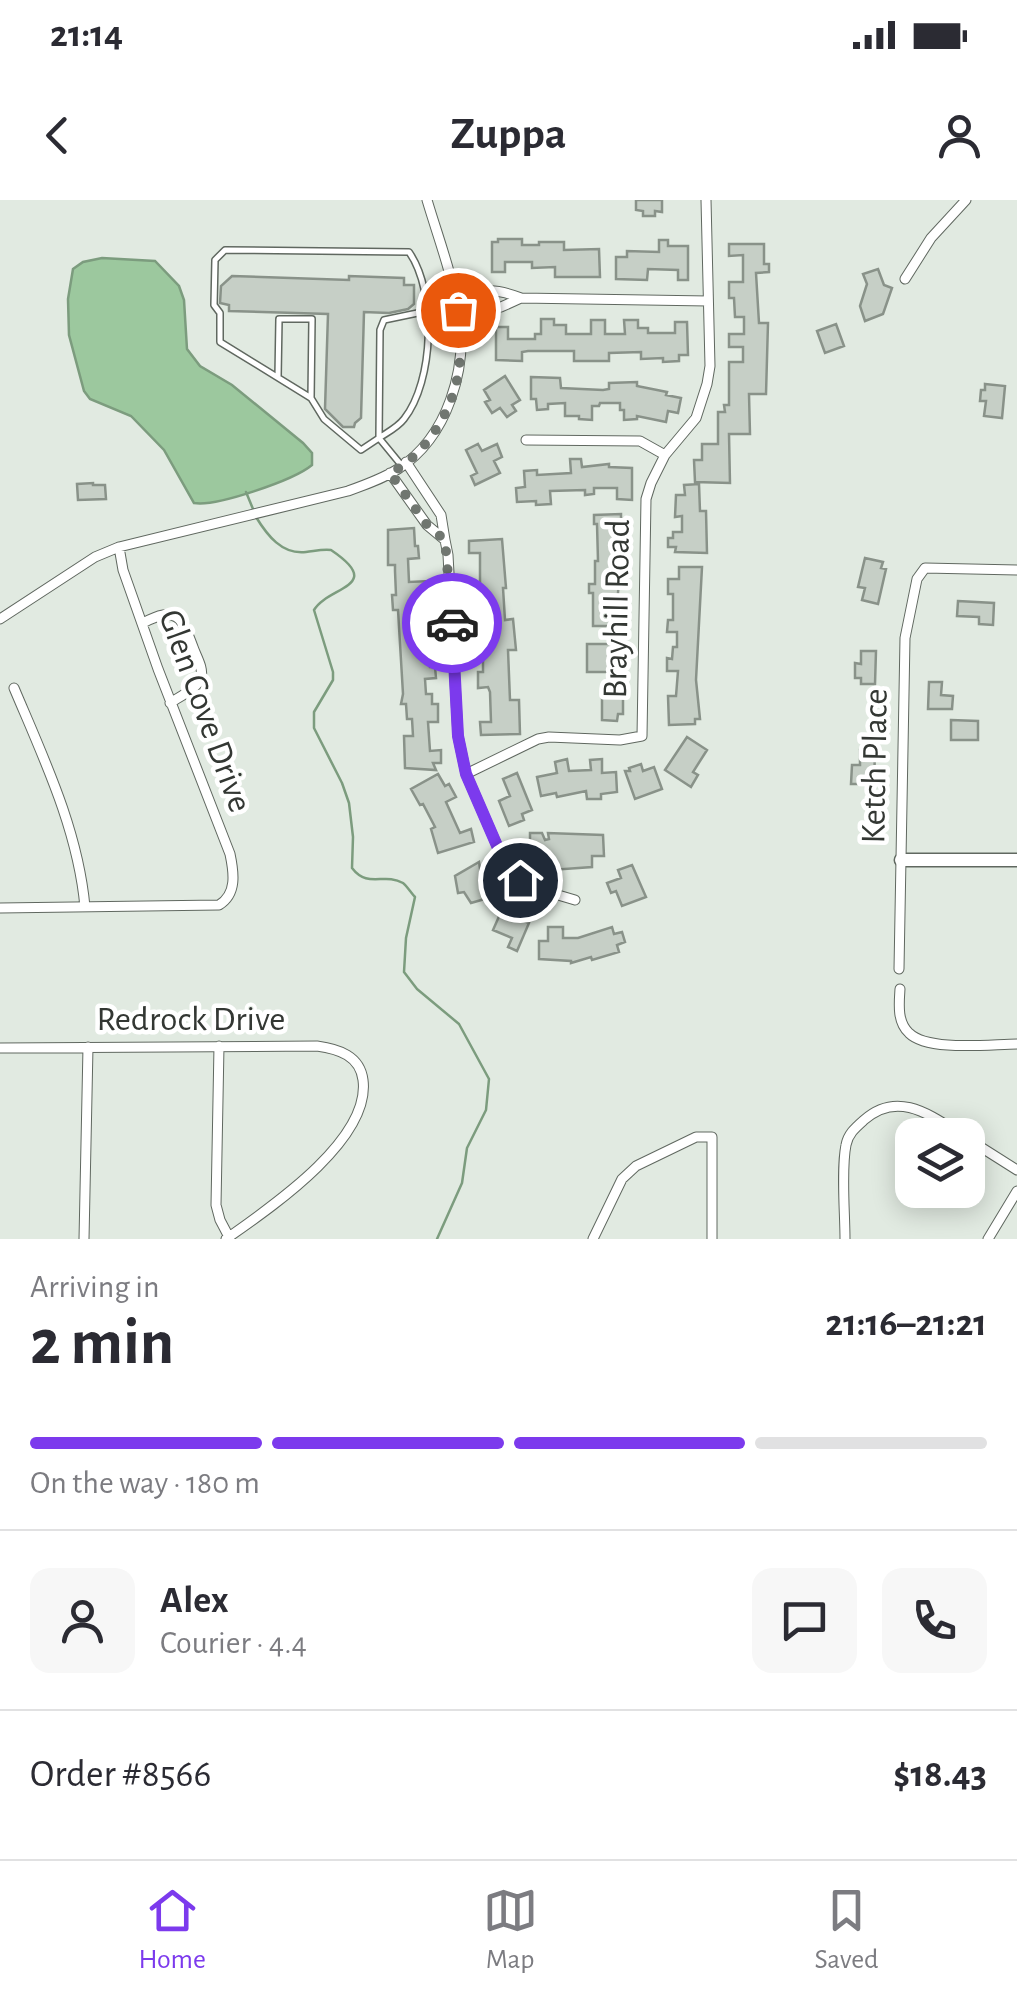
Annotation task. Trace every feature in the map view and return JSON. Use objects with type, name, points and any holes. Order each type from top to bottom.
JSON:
[{"type":"street","points":[[0,619],[94,557],[118,546],[348,491],[377,481],[417,453],[448,406],[457,382],[461,350],[456,301],[427,200]]},
{"type":"street","name":"Brayhill Road","points":[[466,774],[538,739],[620,740],[642,736],[646,500],[650,483],[665,456],[696,418],[704,398],[710,366],[706,200]]},
{"type":"street","points":[[905,279],[931,238],[966,200]]},
{"type":"street","points":[[456,301],[490,290],[522,298],[708,301]]},
{"type":"street","points":[[490,290],[494,307]]},
{"type":"street","points":[[459,317],[522,298]]},
{"type":"street","points":[[526,440],[640,441],[665,456]]},
{"type":"street","points":[[404,464],[441,515],[458,736],[466,774],[505,864],[531,887],[575,900]]},
{"type":"street","points":[[390,473],[427,525],[445,540]]},
{"type":"street","points":[[418,512],[433,500]]},
{"type":"street","name":"Glen Cove Drive","points":[[85,907],[218,905],[230,895],[233,883],[230,854],[170,703],[118,546]]},
{"type":"street","name":"Ketch Place","points":[[899,969],[904,638],[917,579],[925,568],[1017,570]]},
{"type":"street","points":[[143,622],[158,614],[178,617],[185,625],[201,669],[198,684],[170,703]]},
{"type":"street","points":[[0,908],[85,907],[82,873],[67,820],[14,688]]},
{"type":"street","points":[[901,860],[1017,860]]},
{"type":"street","points":[[900,988],[902,1023],[922,1042],[1017,1044]]},
{"type":"street","points":[[219,1046],[216,1204],[228,1238]]},
{"type":"street","name":"Redrock Drive","points":[[0,1048],[318,1046],[337,1049],[351,1057],[360,1066],[363,1102],[348,1131],[315,1170],[228,1238]]},
{"type":"street","points":[[84,1239],[88,1047]]},
{"type":"street","points":[[844,1239],[846,1143],[852,1131],[872,1113],[892,1106],[910,1106],[934,1118]]},
{"type":"street","points":[[592,1239],[622,1180],[636,1166],[696,1137],[712,1137],[712,1239]]},
{"type":"street","points":[[985,1150],[1017,1170]]},
{"type":"street","points":[[988,1239],[1017,1191]]},
{"type":"lane","points":[[225,250],[410,252],[425,294],[428,342],[418,396],[403,422],[361,450],[324,419],[311,398],[278,377],[220,342],[220,314],[214,305],[214,260],[225,250]]},
{"type":"lane","points":[[404,464],[379,438],[380,330],[384,320],[456,301]]},
{"type":"lane","points":[[278,377],[279,319],[312,319],[311,398]]},
{"type":"shaded area","points":[[102,258],[155,261],[179,286],[184,300],[187,349],[200,366],[232,385],[303,443],[312,453],[312,465],[254,491],[194,503],[164,450],[131,416],[90,399],[84,391],[69,335],[68,299],[73,269]]},
{"type":"building","points":[[636,200],[662,200],[662,212],[643,216],[643,211],[636,210]]},
{"type":"building","points":[[522,239],[522,245],[564,242],[564,250],[599,249],[600,277],[555,277],[555,267],[532,268],[532,262],[505,262],[505,272],[492,272],[492,242]]},
{"type":"building","points":[[659,240],[668,240],[668,246],[688,246],[688,280],[678,280],[678,270],[648,269],[647,280],[616,279],[616,257],[627,257],[627,251],[659,252]]},
{"type":"building","points":[[729,244],[764,244],[764,264],[769,264],[769,272],[756,273],[759,323],[768,323],[766,394],[749,394],[750,434],[729,434],[730,483],[695,482],[694,460],[702,460],[702,444],[718,444],[718,412],[725,412],[724,405],[729,405],[729,362],[743,362],[743,347],[729,347],[729,334],[744,334],[744,317],[735,317],[729,282],[743,282],[743,255],[729,256]]},
{"type":"building","points":[[878,269],[884,285],[892,288],[883,314],[865,321],[860,306],[867,284],[863,274]]},
{"type":"building","points":[[232,276],[404,278],[404,285],[414,285],[414,304],[408,309],[364,312],[361,418],[354,427],[343,427],[325,409],[328,314],[229,311],[229,305],[220,303],[221,286]]},
{"type":"building","points":[[541,319],[554,319],[554,325],[566,325],[566,334],[591,334],[591,320],[605,320],[605,334],[625,334],[624,320],[638,320],[638,328],[648,328],[648,333],[675,333],[675,322],[687,322],[688,355],[679,355],[679,361],[663,362],[663,358],[641,359],[641,352],[609,353],[609,361],[574,361],[574,351],[528,351],[522,352],[522,361],[496,360],[496,327],[508,327],[508,339],[535,339],[535,334],[541,334]]},
{"type":"building","points":[[836,324],[844,346],[825,353],[817,331]]},
{"type":"building","points":[[505,376],[520,400],[512,405],[516,411],[507,417],[500,408],[492,413],[484,390]]},
{"type":"building","points":[[531,377],[560,378],[561,388],[603,390],[609,389],[609,383],[637,382],[637,386],[681,398],[678,413],[668,411],[666,422],[637,416],[624,420],[620,403],[592,406],[592,420],[579,419],[565,416],[565,403],[548,404],[548,409],[537,410],[536,399],[531,399]]},
{"type":"building","points":[[985,384],[1005,386],[1002,418],[984,416],[986,401],[980,401]]},
{"type":"building","points":[[478,444],[482,451],[497,444],[502,457],[494,461],[500,473],[475,485],[471,476],[477,473],[466,450]]},
{"type":"building","points":[[570,459],[581,459],[582,467],[609,464],[632,468],[632,500],[617,499],[617,488],[594,488],[594,494],[585,495],[585,490],[550,491],[551,504],[517,502],[516,488],[525,487],[524,471],[537,470],[537,475],[571,473]]},
{"type":"building","points":[[77,484],[105,485],[106,499],[78,500]]},
{"type":"building","points":[[699,484],[700,511],[706,511],[707,553],[675,552],[676,547],[668,547],[668,538],[673,538],[673,532],[682,532],[682,516],[675,517],[676,495],[685,495],[684,485]]},
{"type":"building","points":[[621,514],[626,544],[613,544],[613,568],[627,568],[627,581],[619,581],[618,611],[627,611],[627,626],[593,626],[593,593],[589,593],[589,584],[595,584],[598,561],[594,515]]},
{"type":"building","points":[[414,528],[419,558],[408,559],[409,582],[430,581],[431,596],[417,597],[423,628],[433,628],[433,639],[419,640],[420,656],[429,655],[430,667],[435,667],[436,678],[425,679],[426,694],[432,694],[432,704],[438,704],[438,722],[428,722],[430,751],[441,750],[441,763],[433,763],[436,770],[405,768],[404,736],[413,736],[412,719],[407,719],[406,704],[401,704],[398,610],[393,610],[392,595],[396,595],[395,565],[388,565],[388,530]]},
{"type":"building","points":[[502,539],[505,620],[513,619],[516,650],[508,650],[510,700],[519,700],[520,734],[481,735],[480,722],[491,722],[490,692],[488,687],[478,688],[483,653],[476,654],[475,640],[490,639],[484,605],[473,605],[472,594],[480,593],[480,553],[469,553],[469,541]]},
{"type":"building","points":[[865,558],[883,562],[881,568],[886,569],[878,604],[862,600],[865,588],[858,587]]},
{"type":"building","points":[[679,567],[702,567],[696,680],[700,719],[695,719],[695,724],[669,725],[668,696],[676,696],[678,671],[667,671],[667,658],[672,659],[673,647],[677,647],[677,632],[667,632],[668,620],[673,620],[673,594],[668,594],[668,579],[679,579]]},
{"type":"building","points":[[958,601],[994,603],[993,625],[979,624],[979,617],[957,616]]},
{"type":"building","points":[[587,644],[612,644],[612,649],[627,649],[627,662],[611,662],[611,672],[587,672]]},
{"type":"building","points":[[861,651],[876,651],[875,684],[861,684],[861,678],[855,678],[855,663],[861,664]]},
{"type":"building","points":[[606,680],[623,680],[623,714],[618,714],[617,721],[602,720],[602,689]]},
{"type":"building","points":[[929,682],[942,682],[941,695],[953,696],[952,709],[928,709]]},
{"type":"building","points":[[951,720],[978,721],[978,740],[951,740]]},
{"type":"building","points":[[687,737],[707,750],[693,772],[698,775],[691,787],[665,770]]},
{"type":"building","points":[[860,750],[875,751],[874,784],[851,784],[852,765],[860,765]]},
{"type":"building","points":[[567,759],[569,771],[591,770],[590,760],[602,759],[602,773],[616,772],[617,792],[601,794],[601,799],[587,799],[586,791],[541,796],[537,777],[557,773],[555,762]]},
{"type":"building","points":[[641,764],[643,771],[654,767],[662,789],[635,799],[625,771]]},
{"type":"building","points":[[517,773],[532,810],[522,814],[524,820],[509,826],[499,801],[510,796],[503,779]]},
{"type":"building","points":[[438,774],[456,797],[446,802],[460,833],[471,829],[474,842],[438,853],[431,829],[435,827],[411,789]]},
{"type":"building","points":[[530,833],[542,833],[545,840],[549,839],[548,833],[603,835],[604,856],[592,856],[592,867],[551,870],[547,853],[530,853]]},
{"type":"building","points":[[479,862],[481,875],[490,873],[493,887],[487,891],[488,898],[471,903],[464,892],[458,893],[455,876]]},
{"type":"building","points":[[632,865],[646,897],[622,906],[616,891],[611,893],[607,883],[621,878],[618,870]]},
{"type":"building","points":[[508,896],[524,904],[517,918],[529,923],[517,951],[508,947],[512,938],[493,930]]},
{"type":"building","points":[[548,927],[563,927],[563,938],[578,938],[612,927],[614,934],[622,932],[625,942],[617,945],[619,952],[592,960],[591,957],[571,963],[539,959],[539,941],[548,941]]},
{"type":"waterway","points":[[246,492],[253,509]]},
{"type":"waterway","points":[[256,517],[283,547],[297,552],[331,550],[354,572],[348,585],[314,610],[333,672],[333,680],[314,712],[314,728],[349,803],[352,868],[364,878],[403,883],[415,897],[404,972],[417,989],[459,1024],[489,1079],[486,1110],[467,1148],[462,1183],[437,1239]]},
{"type":"way so far","points":[[452,623],[445,540],[427,525],[390,473],[417,453],[448,406],[457,382],[461,350],[458,310]]},
{"type":"route","points":[[452,623],[458,736],[466,774],[505,864],[520,880]]}]
